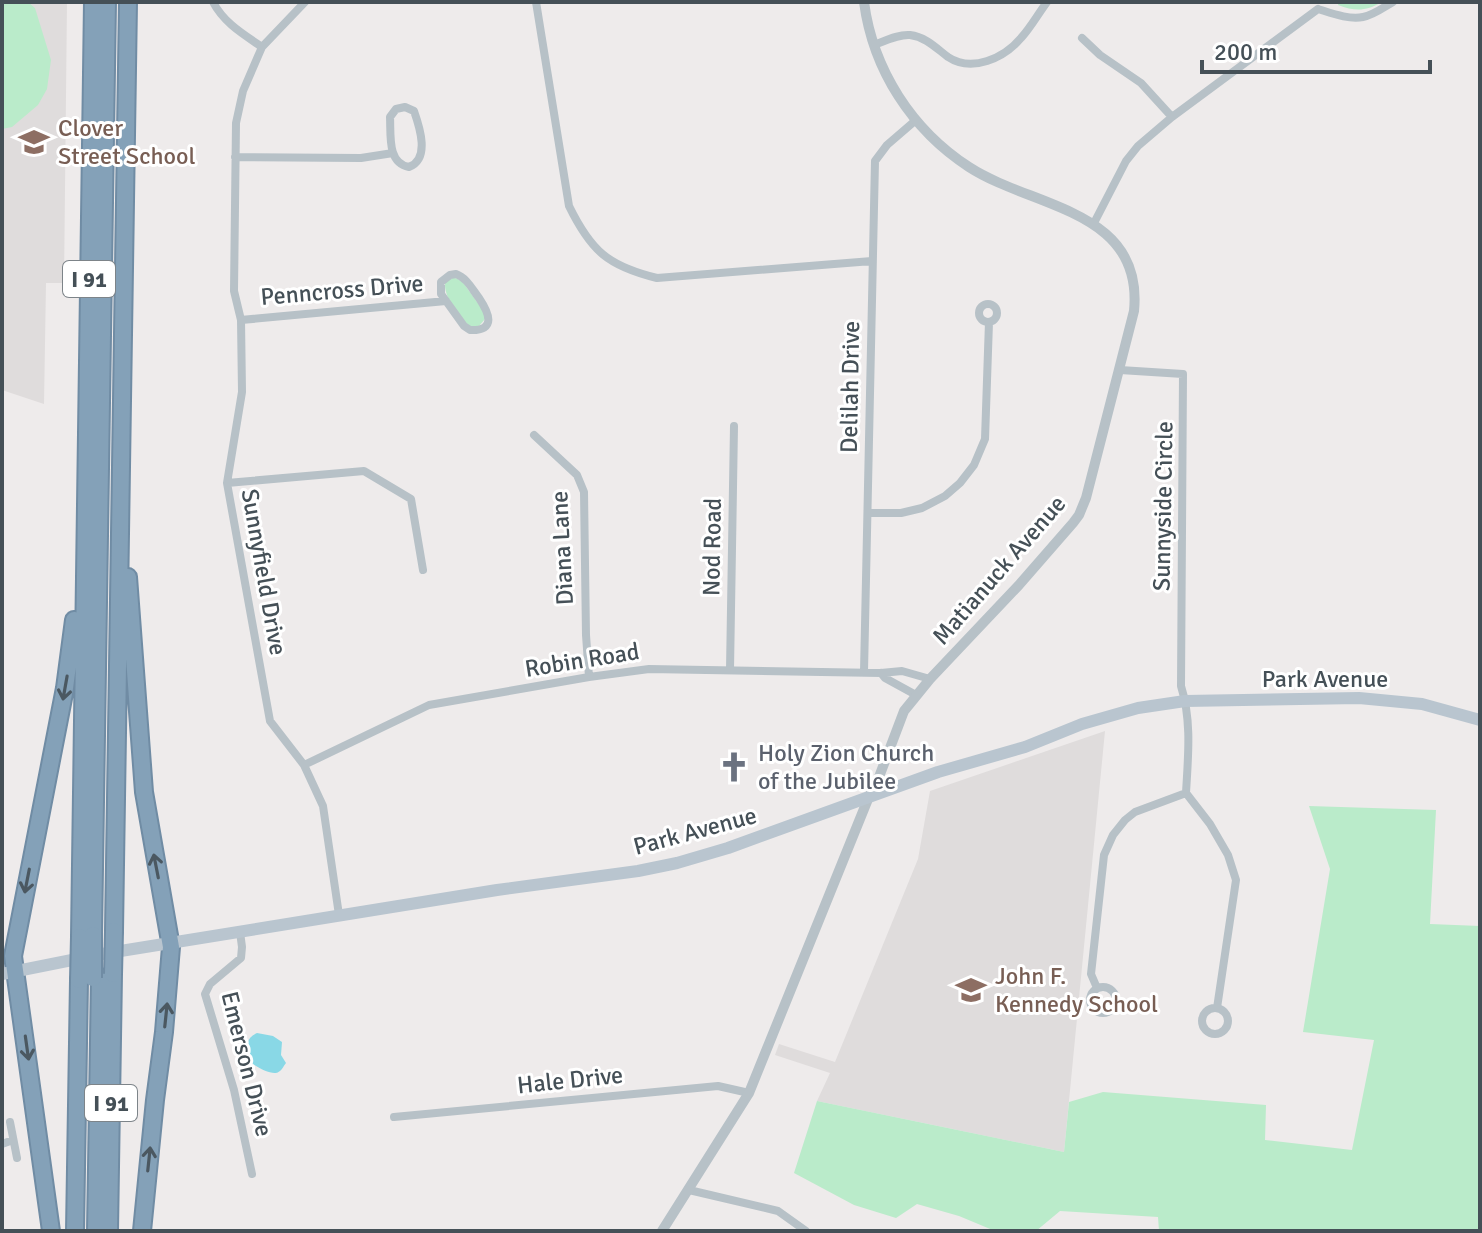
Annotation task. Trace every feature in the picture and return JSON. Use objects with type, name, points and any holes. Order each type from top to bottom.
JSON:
[{"type":"highway","name":"I 91","points":[[93,2],[84,556],[96,977],[109,1231]]},
{"type":"highway","points":[[97,934],[107,2]]},
{"type":"highway","points":[[97,934],[115,2]]},
{"type":"highway","name":"I 91","points":[[75,1231],[96,977],[119,556],[128,2]]},
{"type":"highway","points":[[51,1231],[24,1030],[8,973],[67,673],[76,583],[84,556]]},
{"type":"highway","points":[[119,556],[128,583],[144,792],[171,943],[142,1231]]},
{"type":"highway","points":[[89,1231],[96,977]]},
{"type":"highway","points":[[96,977],[96,1231]]},
{"type":"main road","name":"Park Avenue","points":[[8,973],[92,955],[677,863],[728,848],[938,772],[1025,747],[1082,724],[1138,708],[1185,701],[1359,698],[1422,704],[1480,720]]},
{"type":"street","points":[[213,2],[227,21],[262,47]]},
{"type":"street","name":"Sunnyfield Drive","points":[[305,2],[262,47],[243,91],[236,123],[234,291],[241,320],[242,392],[227,483],[270,721],[304,765],[323,806],[339,915]]},
{"type":"street","points":[[536,2],[569,206],[590,242],[609,259],[631,271],[657,278],[872,261]]},
{"type":"street","name":"Matianuck Avenue","points":[[662,1231],[749,1093],[904,711],[1079,515],[1134,311],[1129,267],[1107,234],[1094,223],[979,172],[944,147],[916,120],[889,81],[874,45],[864,2]]},
{"type":"street","points":[[874,45],[898,36],[915,36],[954,60],[966,64],[979,63],[1001,55],[1014,46],[1047,2]]},
{"type":"street","points":[[1094,223],[1131,154],[1150,135],[1317,6],[1341,16],[1361,18],[1393,2]]},
{"type":"street","points":[[1082,38],[1100,55],[1141,83],[1172,117]]},
{"type":"street","points":[[409,108],[416,117],[422,145],[421,157],[415,166],[405,167],[396,161],[393,153],[390,117],[396,109],[409,108]]},
{"type":"street","name":"Delilah Drive","points":[[864,672],[875,161],[887,145],[916,120]]},
{"type":"street","points":[[235,157],[361,158],[393,153]]},
{"type":"street","name":"Penncross Drive","points":[[450,275],[461,275],[487,310],[487,325],[470,330],[446,301],[441,294],[441,282],[450,275]]},
{"type":"street","name":"Penncross Drive","points":[[241,320],[446,301]]},
{"type":"street","points":[[868,513],[901,513],[922,508],[945,496],[974,465],[985,439],[989,322]]},
{"type":"street","name":"Sunnyside Circle","points":[[1120,370],[1183,374],[1181,686],[1185,701]]},
{"type":"street","name":"Nod Road","points":[[730,670],[734,426]]},
{"type":"street","name":"Diana Lane","points":[[534,435],[577,475],[584,492],[589,677]]},
{"type":"street","points":[[227,483],[364,471],[411,499],[423,570]]},
{"type":"street","name":"Robin Road","points":[[304,765],[429,705],[589,677],[649,669],[902,671],[930,679]]},
{"type":"street","name":"Robin Road","points":[[881,673],[916,695]]},
{"type":"street","points":[[1185,701],[1189,741],[1186,793],[1210,824],[1228,855],[1236,880],[1217,1008]]},
{"type":"street","points":[[1097,988],[1091,974],[1104,855],[1113,835],[1135,812],[1186,793]]},
{"type":"street","name":"Emerson Drive","points":[[240,932],[241,958],[210,984],[205,994],[236,1099],[252,1174]]},
{"type":"street","name":"Hale Drive","points":[[394,1117],[718,1086],[749,1093]]},
{"type":"street","points":[[10,1122],[17,1158]]},
{"type":"street","points":[[2,1144],[13,1140]]},
{"type":"street","points":[[689,1190],[778,1211],[806,1231]]},
{"type":"shaded area","name":"Clover Street School","points":[[2,2],[67,2],[64,283],[46,283],[44,404],[2,390]]},
{"type":"shaded area","name":"John F. Kennedy School","points":[[1105,731],[1064,1152],[817,1101],[830,1073],[775,1055],[779,1044],[835,1062],[918,859],[930,791]]},
{"type":"green space","points":[[2,2],[28,2],[35,8],[51,60],[47,89],[38,105],[12,127],[2,129]]},
{"type":"green space","points":[[1339,2],[1382,2],[1356,10],[1338,5]]},
{"type":"green space","points":[[453,277],[462,281],[485,313],[485,319],[479,326],[471,327],[450,301],[445,283]]},
{"type":"green space","points":[[1309,806],[1436,810],[1430,924],[1480,926],[1480,1231],[1159,1231],[1158,1217],[1060,1211],[1036,1231],[995,1231],[917,1204],[896,1218],[854,1205],[794,1173],[817,1101],[1064,1152],[1069,1102],[1103,1092],[1266,1105],[1265,1140],[1352,1150],[1374,1040],[1303,1032],[1330,869]]},
{"type":"water","points":[[257,1033],[273,1036],[282,1042],[281,1055],[286,1063],[278,1072],[264,1070],[246,1058],[249,1040]]},
{"type":"place","name":"Clover Street School","points":[[34,142]]},
{"type":"place","name":"Holy Zion Church of the Jubilee","points":[[734,767]]},
{"type":"place","name":"John F. Kennedy School","points":[[971,990]]}]
